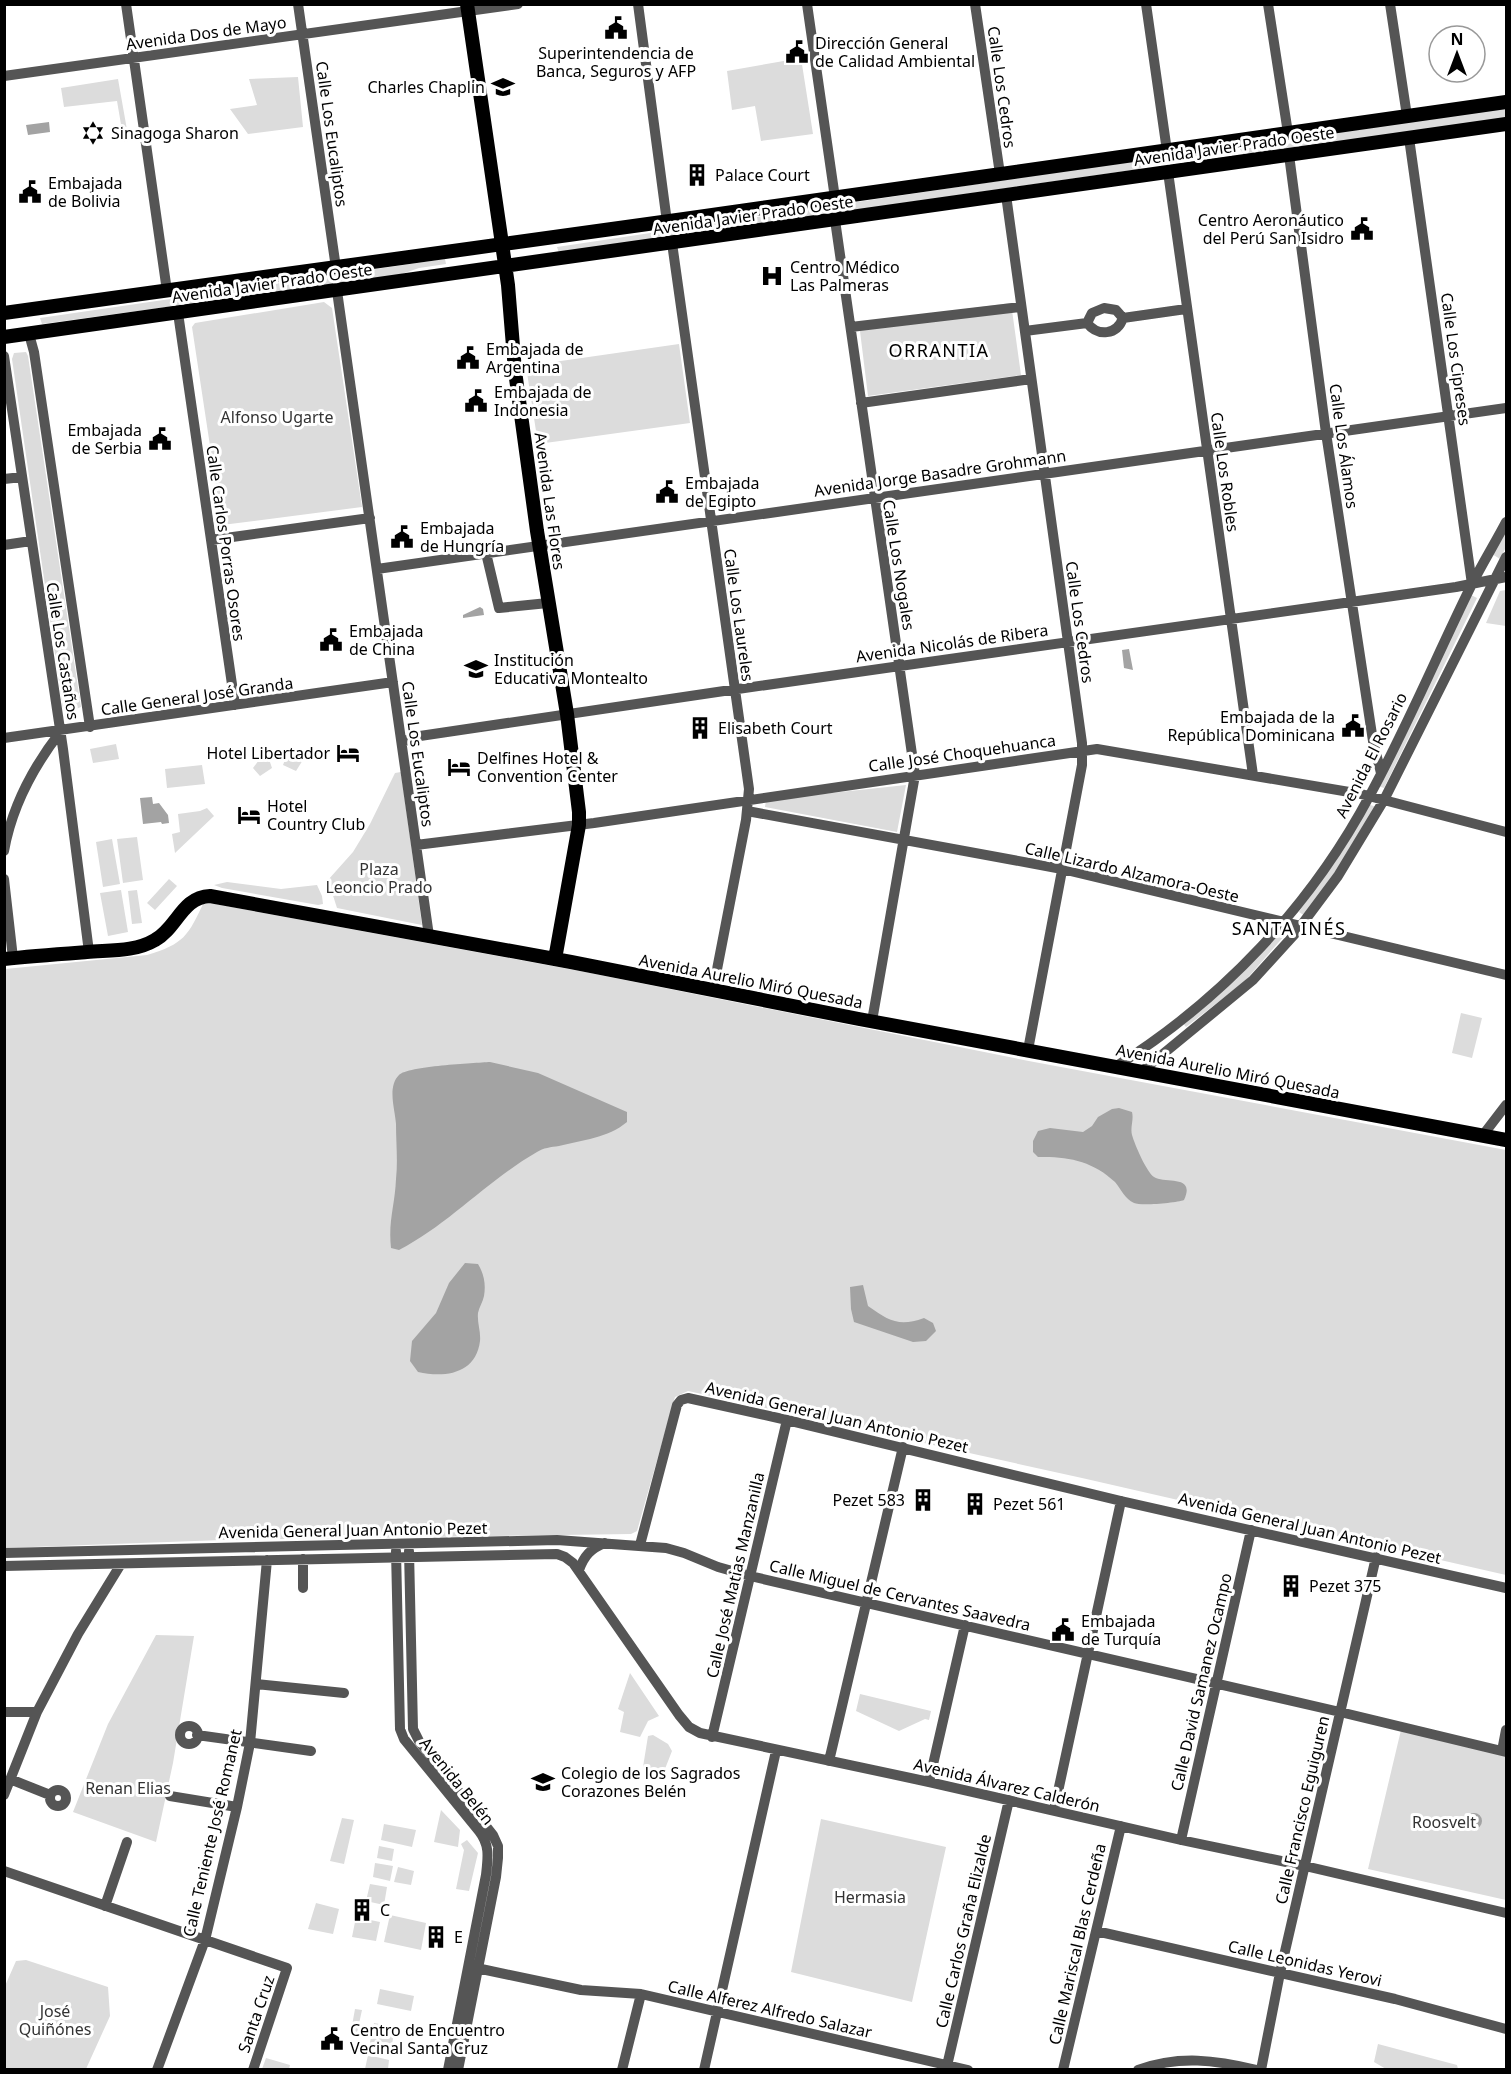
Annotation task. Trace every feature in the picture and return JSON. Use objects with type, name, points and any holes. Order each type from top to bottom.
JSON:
[{"type":"main road","name":"Avenida Las Flores","points":[[468,8],[505,267],[515,371],[539,546],[567,714],[579,812],[579,825],[555,959]]},
{"type":"main road","name":"Avenida Javier Prado Oeste","points":[[5,311],[502,245],[1506,102]]},
{"type":"main road","name":"Avenida Javier Prado Oeste","points":[[4,337],[1506,124]]},
{"type":"main road","points":[[1226,142],[1229,164]]},
{"type":"main road","points":[[559,237],[553,248],[560,259]]},
{"type":"main road","points":[[446,252],[452,256],[454,262],[449,274]]},
{"type":"main road","points":[[5,311],[29,334]]},
{"type":"main road","name":"Avenida Aurelio Miró Quesada","points":[[9,959],[135,947],[155,940],[170,928],[190,903],[210,896],[1506,1139]]},
{"type":"street","points":[[126,4],[167,291]]},
{"type":"street","name":"Calle Los Eucaliptos","points":[[298,4],[336,268]]},
{"type":"street","name":"Avenida Dos de Mayo","points":[[4,76],[302,35],[468,8],[518,4]]},
{"type":"street","points":[[638,4],[667,222]]},
{"type":"street","points":[[807,4],[835,198]]},
{"type":"street","name":"Calle Los Cedros","points":[[975,4],[1000,174]]},
{"type":"street","points":[[1146,4],[1167,150]]},
{"type":"street","points":[[1269,4],[1288,133]]},
{"type":"street","points":[[1390,4],[1407,116]]},
{"type":"street","name":"Calle Los Cipreses","points":[[1409,138],[1472,584]]},
{"type":"street","name":"Calle Los Álamos","points":[[1289,155],[1326,433],[1373,741],[1381,773]]},
{"type":"street","name":"Calle Los Robles","points":[[1167,172],[1253,775]]},
{"type":"street","name":"Calle Los Cedros","points":[[1006,195],[1068,643],[1082,765],[1028,1050]]},
{"type":"street","name":"Calle Los Nogales","points":[[835,220],[915,775],[872,1021]]},
{"type":"street","name":"Calle Los Laureles","points":[[672,243],[749,789],[748,805],[713,990]]},
{"type":"street","name":"Calle Los Eucaliptos","points":[[337,291],[429,936]]},
{"type":"street","points":[[851,327],[1020,307]]},
{"type":"street","points":[[1087,323],[1092,313],[1104,308],[1116,310],[1123,318]]},
{"type":"street","points":[[1123,318],[1186,309]]},
{"type":"street","name":"Calle Carlos Porras Osores","points":[[178,313],[235,705]]},
{"type":"street","points":[[1024,331],[1087,323],[1095,330],[1107,333],[1118,327],[1123,318]]},
{"type":"street","name":"Calle Los Castaños","points":[[29,334],[34,352],[90,727]]},
{"type":"street","name":"Calle Los Castaños","points":[[4,356],[61,731],[89,952]]},
{"type":"street","points":[[861,403],[1031,378]]},
{"type":"street","name":"Avenida Jorge Basadre Grohmann","points":[[377,569],[1506,408]]},
{"type":"street","points":[[4,479],[22,477]]},
{"type":"street","points":[[211,540],[370,518]]},
{"type":"street","name":"Avenida El Rosario","points":[[1115,1067],[1148,1045],[1216,992],[1283,923],[1325,869],[1370,796],[1472,584],[1506,522]]},
{"type":"street","points":[[4,545],[31,541]]},
{"type":"street","points":[[486,553],[499,608],[548,603]]},
{"type":"street","name":"Avenida El Rosario","points":[[1141,1072],[1253,980],[1301,927],[1338,876],[1384,800],[1501,578],[1506,557]]},
{"type":"street","name":"Avenida Nicolás de Ribera","points":[[402,742],[420,736],[567,714],[1232,620],[1501,578]]},
{"type":"street","name":"Calle General José Granda","points":[[4,738],[393,682]]},
{"type":"street","points":[[4,851],[18,800],[43,756],[61,731]]},
{"type":"street","points":[[1373,741],[1382,749],[1391,752]]},
{"type":"street","name":"Calle José Choquehuanca","points":[[416,845],[748,805],[915,775],[1097,749],[1370,796],[1506,832]]},
{"type":"street","name":"Calle Lizardo Alzamora-Oeste","points":[[748,805],[903,840],[1062,869],[1506,975]]},
{"type":"street","points":[[4,879],[9,959]]},
{"type":"street","points":[[1148,1045],[1150,1056],[1158,1056]]},
{"type":"street","points":[[1483,1135],[1506,1105]]},
{"type":"street","name":"Avenida General Juan Antonio Pezet","points":[[4,1553],[557,1540],[640,1545],[677,1405],[681,1400],[688,1398],[903,1447],[1121,1501],[1506,1588]]},
{"type":"street","name":"Calle José Matias Manzanilla","points":[[712,1737],[787,1420]]},
{"type":"street","points":[[829,1761],[903,1447]]},
{"type":"street","points":[[1054,1810],[1121,1501]]},
{"type":"street","name":"Calle David Samanez Ocampo","points":[[1181,1840],[1251,1530]]},
{"type":"street","points":[[579,1570],[591,1550],[606,1543]]},
{"type":"street","name":"Avenida Belén","points":[[395,1545],[400,1726],[404,1740],[479,1831],[488,1847],[458,2070]]},
{"type":"street","name":"Avenida Belén","points":[[409,1545],[413,1725],[419,1741],[494,1835],[498,1846],[495,1877],[448,2070]]},
{"type":"street","name":"Calle Miguel de Cervantes Saavedra","points":[[640,1545],[675,1550],[718,1567],[750,1575],[1504,1751]]},
{"type":"street","name":"Avenida General Juan Antonio Pezet","points":[[4,1566],[551,1553],[566,1557],[579,1570]]},
{"type":"street","name":"Calle Francisco Eguiguren","points":[[1259,2070],[1376,1557]]},
{"type":"street","points":[[303,1559],[303,1588]]},
{"type":"street","name":"Calle Teniente José Romanet","points":[[157,2070],[205,1940],[237,1807],[250,1743],[267,1560]]},
{"type":"street","points":[[4,1796],[37,1712],[78,1634],[121,1564]]},
{"type":"street","name":"Avenida Álvarez Calderón","points":[[579,1570],[684,1722],[696,1731],[712,1737],[929,1782],[1506,1913]]},
{"type":"street","points":[[929,1782],[965,1625]]},
{"type":"street","points":[[256,1684],[344,1693]]},
{"type":"street","points":[[4,1712],[37,1712]]},
{"type":"street","points":[[400,1726],[413,1725]]},
{"type":"street","points":[[1504,1751],[1506,1730]]},
{"type":"street","points":[[197,1736],[311,1751]]},
{"type":"street","points":[[704,2070],[777,1751]]},
{"type":"street","points":[[10,1779],[50,1795]]},
{"type":"street","points":[[170,1796],[237,1807]]},
{"type":"street","name":"Calle Carlos Graña Elizalde","points":[[947,2067],[1009,1800]]},
{"type":"street","name":"Calle Mariscal Blas Cerdeña","points":[[1063,2070],[1121,1826]]},
{"type":"street","points":[[105,1906],[127,1842]]},
{"type":"street","points":[[4,1871],[205,1940]]},
{"type":"street","name":"Calle Leonidas Yerovi","points":[[1096,1931],[1395,1999],[1506,2029]]},
{"type":"street","name":"Santa Cruz","points":[[205,1940],[287,1968],[253,2070]]},
{"type":"street","name":"Calle Alferez Alfredo Salazar","points":[[473,1967],[582,1990],[640,1994],[947,2067],[968,2070]]},
{"type":"street","points":[[622,2070],[640,1994]]},
{"type":"street","points":[[1138,2070],[1179,2060],[1211,2060],[1234,2067],[1259,2070]]},
{"type":"green space","points":[[801,58],[813,134],[761,141],[755,106],[732,110],[727,71]]},
{"type":"green space","points":[[298,77],[303,127],[248,134],[230,109],[257,105],[249,79]]},
{"type":"green space","points":[[118,79],[129,141],[124,142],[117,101],[64,107],[61,88]]},
{"type":"green space","points":[[1506,108],[1506,119],[1245,156],[1240,149],[1303,142],[1312,136]]},
{"type":"green space","points":[[1218,150],[1218,154],[1145,165],[1139,169],[559,253],[557,247],[1138,160]]},
{"type":"green space","points":[[445,259],[446,264],[419,268],[399,275],[42,324],[40,318]]},
{"type":"green space","name":"Alfonso Ugarte","points":[[324,302],[332,308],[362,507],[222,525],[192,327],[195,323]]},
{"type":"green space","points":[[1011,303],[1021,375],[868,396],[859,323]]},
{"type":"green space","points":[[679,344],[690,423],[538,444],[526,366]]},
{"type":"green space","points":[[26,352],[81,707],[69,712],[63,709],[12,359],[14,353]]},
{"type":"green space","points":[[1506,527],[1506,547],[1500,559],[1492,554]]},
{"type":"green space","points":[[1506,590],[1506,626],[1486,623],[1500,591]]},
{"type":"green space","points":[[1471,595],[1477,598],[1384,788],[1378,786]]},
{"type":"green space","points":[[116,744],[119,759],[93,763],[90,749]]},
{"type":"green space","points":[[306,751],[296,771],[283,765],[286,757],[284,753]]},
{"type":"green space","points":[[269,759],[272,768],[260,776],[253,768],[259,760]]},
{"type":"green space","points":[[202,765],[205,784],[167,788],[165,769]]},
{"type":"green space","name":"Plaza Leoncio Prado","points":[[401,772],[422,925],[337,908],[328,880],[353,852],[370,824],[395,773]]},
{"type":"green space","points":[[906,785],[897,832],[765,807],[766,800]]},
{"type":"green space","points":[[1368,804],[1376,807],[1337,872],[1305,916],[1299,912]]},
{"type":"green space","points":[[207,808],[214,816],[175,853],[172,834],[180,832],[178,814]]},
{"type":"green space","points":[[137,837],[143,880],[123,883],[117,839]]},
{"type":"green space","points":[[112,839],[120,884],[103,887],[96,842]]},
{"type":"green space","points":[[169,879],[177,886],[155,910],[147,903]]},
{"type":"green space","points":[[227,882],[281,889],[317,885],[323,904],[318,905],[214,885]]},
{"type":"green space","points":[[121,890],[128,932],[108,936],[100,893]]},
{"type":"green space","points":[[137,890],[142,923],[132,924],[128,891]]},
{"type":"green space","points":[[204,902],[585,972],[1034,1062],[1506,1150],[1506,1575],[688,1391],[675,1397],[637,1531],[631,1534],[222,1540],[5,1548],[5,969],[147,955],[159,951],[177,942],[189,931]]},
{"type":"green space","points":[[1278,932],[1285,935],[1244,982],[1186,1027],[1182,1022]]},
{"type":"green space","points":[[1461,1013],[1482,1018],[1472,1058],[1452,1053]]},
{"type":"green space","name":"Renan Elias","points":[[156,1635],[194,1636],[173,1763],[156,1842],[73,1812],[108,1724]]},
{"type":"green space","points":[[630,1673],[659,1716],[648,1721],[640,1737],[620,1732],[624,1712],[618,1709]]},
{"type":"green space","points":[[860,1694],[931,1711],[929,1720],[925,1719],[899,1731],[856,1711]]},
{"type":"green space","name":"Roosvelt","points":[[1401,1730],[1506,1755],[1506,1900],[1368,1869]]},
{"type":"green space","points":[[653,1735],[668,1744],[672,1751],[663,1774],[658,1778],[646,1775],[643,1767],[648,1736]]},
{"type":"green space","points":[[441,1810],[460,1830],[458,1847],[434,1842]]},
{"type":"green space","points":[[342,1818],[354,1820],[344,1864],[330,1861]]},
{"type":"green space","name":"Hermasia","points":[[821,1819],[946,1847],[912,2002],[791,1972]]},
{"type":"green space","points":[[384,1824],[416,1830],[412,1847],[381,1840]]},
{"type":"green space","points":[[467,1840],[478,1853],[469,1891],[456,1889],[464,1850],[461,1844]]},
{"type":"green space","points":[[379,1846],[394,1849],[392,1861],[377,1858]]},
{"type":"green space","points":[[375,1863],[393,1866],[390,1881],[373,1877]]},
{"type":"green space","points":[[398,1867],[414,1871],[411,1885],[394,1882]]},
{"type":"green space","points":[[370,1884],[387,1887],[384,1905],[366,1901]]},
{"type":"green space","points":[[316,1903],[339,1909],[333,1934],[308,1929]]},
{"type":"green space","points":[[390,1915],[426,1923],[421,1950],[384,1942]]},
{"type":"green space","points":[[356,1917],[380,1922],[376,1941],[352,1937]]},
{"type":"green space","name":"José Quiñónes","points":[[26,1960],[108,1987],[110,2016],[86,2069],[5,2069],[5,1986],[16,1961]]},
{"type":"green space","points":[[380,1989],[414,1996],[411,2011],[377,2004]]},
{"type":"green space","points":[[355,2009],[362,2010],[357,2033],[351,2031]]},
{"type":"green space","points":[[374,2023],[395,2027],[390,2056],[368,2052]]},
{"type":"green space","points":[[1378,2044],[1457,2065],[1458,2069],[1386,2069],[1374,2062]]},
{"type":"green space","points":[[368,2055],[389,2060],[388,2069],[365,2069]]},
{"type":"green space","points":[[266,2058],[290,2065],[289,2069],[262,2069]]},
{"type":"shaded area","points":[[49,122],[50,132],[28,135],[26,125]]},
{"type":"shaded area","points":[[480,607],[484,615],[463,618],[463,615]]},
{"type":"shaded area","points":[[1129,649],[1133,670],[1124,668],[1122,650]]},
{"type":"shaded area","points":[[152,797],[153,804],[159,803],[168,815],[169,823],[143,824],[140,798]]},
{"type":"shaded area","points":[[490,1062],[538,1073],[627,1112],[627,1122],[603,1135],[539,1151],[502,1175],[435,1228],[399,1250],[391,1248],[390,1229],[397,1165],[393,1098],[395,1080],[399,1075],[415,1069]]},
{"type":"shaded area","points":[[1119,1108],[1132,1112],[1132,1135],[1148,1169],[1154,1177],[1159,1179],[1183,1183],[1187,1192],[1184,1200],[1159,1204],[1134,1203],[1115,1182],[1098,1169],[1069,1159],[1038,1157],[1033,1152],[1033,1141],[1038,1131],[1050,1128],[1083,1132],[1092,1126],[1098,1117],[1112,1109]]},
{"type":"shaded area","points":[[465,1263],[478,1264],[485,1283],[484,1296],[478,1313],[480,1341],[477,1352],[466,1367],[458,1371],[448,1374],[418,1372],[410,1361],[412,1341],[436,1313],[449,1283]]},
{"type":"shaded area","points":[[863,1285],[868,1306],[888,1319],[908,1322],[924,1318],[933,1323],[936,1331],[926,1341],[913,1342],[854,1322],[850,1287]]},
{"type":"shaded area","points":[[1474,1813],[1480,1815],[1482,1821],[1480,1827],[1474,1829],[1468,1827],[1466,1821],[1468,1815]]},
{"type":"place","name":"Superintendencia de Banca, Seguros y AFP","points":[[616,28]]},
{"type":"place","name":"Dirección General de Calidad Ambiental","points":[[797,52]]},
{"type":"place","name":"Charles Chaplin","points":[[503,87]]},
{"type":"place","name":"Sinagoga Sharon","points":[[93,133]]},
{"type":"place","name":"Palace Court","points":[[697,175]]},
{"type":"place","name":"Embajada de Bolivia","points":[[30,192]]},
{"type":"place","name":"Centro Aeronáutico del Perú San Isidro","points":[[1362,229]]},
{"type":"place","name":"Centro Médico Las Palmeras","points":[[772,276]]},
{"type":"place","name":"Embajada de Argentina","points":[[468,358]]},
{"type":"place","name":"Embajada de Indonesia","points":[[476,401]]},
{"type":"place","name":"Embajada de Serbia","points":[[160,439]]},
{"type":"place","name":"Embajada de Egipto","points":[[667,492]]},
{"type":"place","name":"Embajada de Hungría","points":[[402,537]]},
{"type":"place","name":"Embajada de China","points":[[331,640]]},
{"type":"place","name":"Institución Educativa Montealto","points":[[476,669]]},
{"type":"place","name":"Embajada de la República Dominicana","points":[[1353,726]]},
{"type":"place","name":"Elisabeth Court","points":[[700,728]]},
{"type":"place","name":"Hotel Libertador","points":[[348,753]]},
{"type":"place","name":"Delfines Hotel & Convention Center","points":[[459,767]]},
{"type":"place","name":"Hotel Country Club","points":[[249,815]]},
{"type":"place","name":"Pezet 583","points":[[923,1500]]},
{"type":"place","name":"Pezet 561","points":[[975,1504]]},
{"type":"place","name":"Pezet 375","points":[[1291,1586]]},
{"type":"place","name":"Embajada de Turquía","points":[[1063,1630]]},
{"type":"place","name":"Colegio de los Sagrados Corazones Belén","points":[[543,1782]]},
{"type":"place","name":"C","points":[[362,1910]]},
{"type":"place","name":"E","points":[[436,1937]]},
{"type":"place","name":"Centro de Encuentro Vecinal Santa Cruz","points":[[332,2039]]},
{"type":"district","name":"ORRANTIA","points":[[939,351]]},
{"type":"district","name":"SANTA INÉS","points":[[1289,929]]}]
